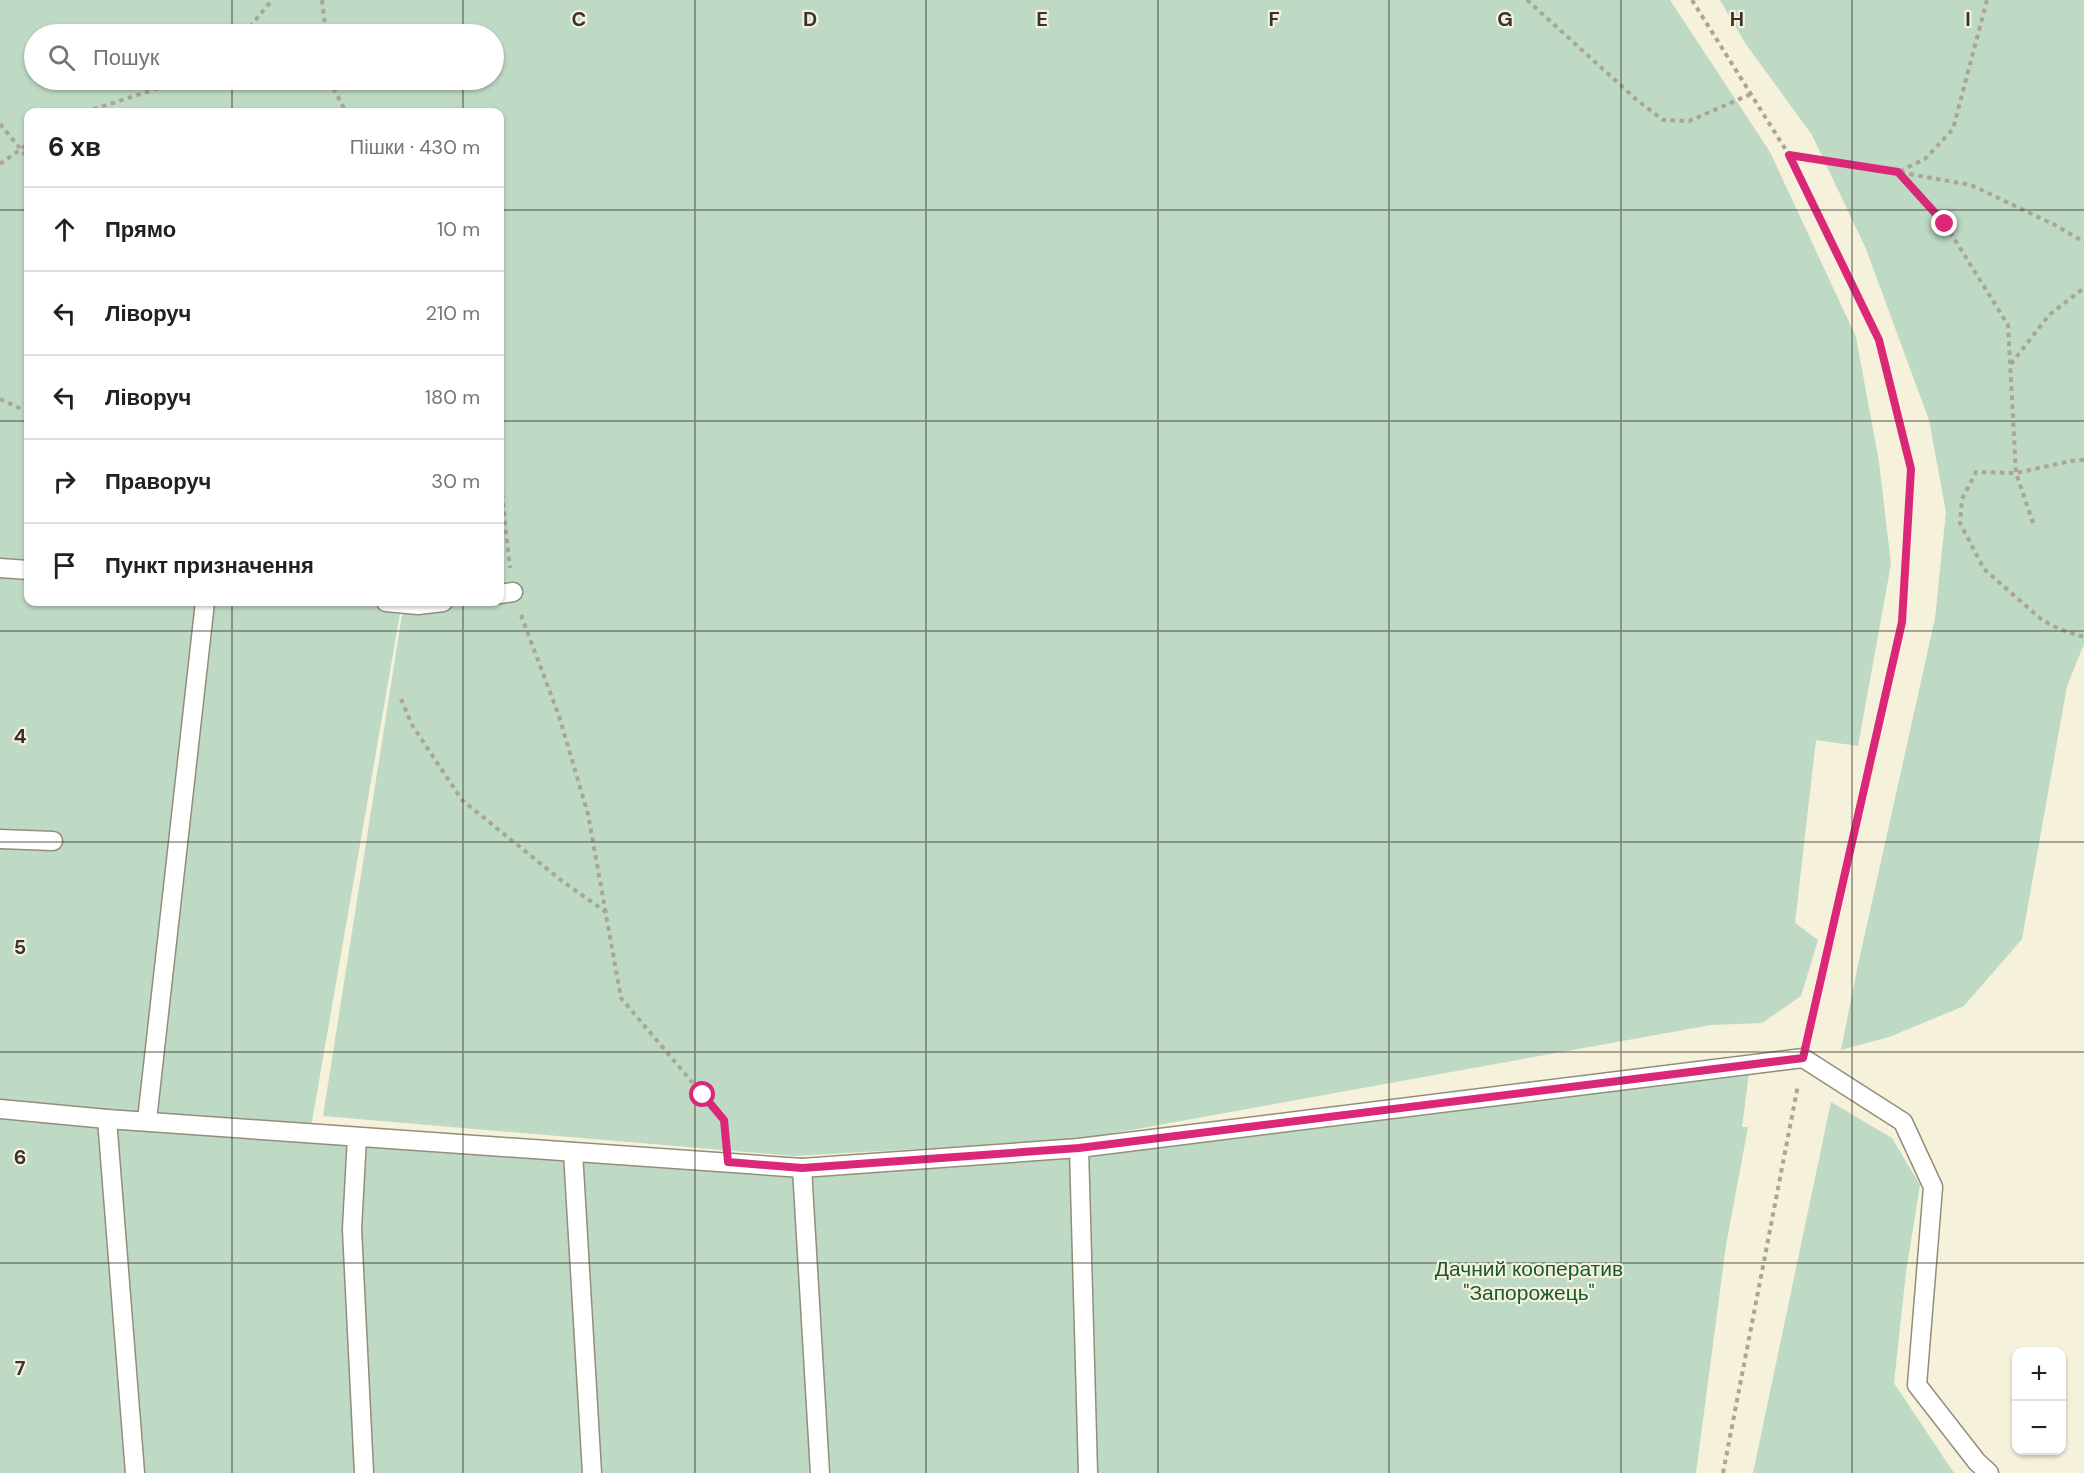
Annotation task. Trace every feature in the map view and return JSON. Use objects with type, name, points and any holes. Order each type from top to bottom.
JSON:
[{"type":"lane","points":[[0,568],[24,570]]},
{"type":"lane","points":[[147,1120],[205,606]]},
{"type":"lane","points":[[0,839],[53,841]]},
{"type":"lane","points":[[0,1109],[107,1119],[147,1120],[802,1168],[1079,1148],[1803,1058],[1904,1122],[1933,1187],[1917,1385],[1977,1462],[1989,1473]]},
{"type":"lane","points":[[107,1119],[135,1473]]},
{"type":"lane","points":[[357,1137],[352,1229],[364,1473]]},
{"type":"lane","points":[[1079,1148],[1088,1473]]},
{"type":"lane","points":[[573,1152],[591,1473]]},
{"type":"lane","points":[[802,1168],[820,1473]]},
{"type":"path","points":[[252,24],[272,0]]},
{"type":"path","points":[[322,0],[325,24]]},
{"type":"path","points":[[1527,0],[1638,101],[1663,120],[1689,121],[1751,94]]},
{"type":"path","points":[[1692,0],[1789,155],[1879,340],[1911,469],[1902,622],[1803,1058],[1723,1473]]},
{"type":"path","points":[[1898,172],[1925,159],[1953,129],[1987,0]]},
{"type":"path","points":[[97,108],[153,90]]},
{"type":"path","points":[[334,90],[344,108]]},
{"type":"path","points":[[0,124],[24,154]]},
{"type":"path","points":[[0,164],[24,146]]},
{"type":"path","points":[[1789,155],[1971,185],[2055,225],[2084,242]]},
{"type":"path","points":[[1898,172],[1945,224],[2008,325],[2016,473],[2034,526]]},
{"type":"path","points":[[2010,364],[2049,315],[2084,288]]},
{"type":"path","points":[[0,399],[24,410]]},
{"type":"path","points":[[2084,460],[2016,473],[1976,472],[1962,499],[1960,523],[1984,569],[2042,620],[2059,629],[2084,637]]},
{"type":"path","points":[[504,554],[506,593],[559,716],[588,814],[621,998],[724,1120],[728,1162]]},
{"type":"path","points":[[401,699],[412,725],[462,800],[562,881],[607,912]]},
{"type":"green space","name":"Дачний кооператив \"Запорожець\"","points":[[0,0],[1670,0],[1770,152],[1856,337],[1879,462],[1891,564],[1858,746],[1816,740],[1795,923],[1818,940],[1801,996],[1762,1023],[1711,1025],[1109,1134],[1750,1065],[1742,1127],[1748,1127],[1726,1245],[1696,1473],[0,1473]],"holes":[[[24,108],[504,108],[504,606],[403,606],[323,1116],[794,1156],[1056,1141],[802,1168],[310,1133],[401,606],[24,606]]]},
{"type":"green space","points":[[1720,0],[2084,0],[2084,644],[2067,686],[2022,939],[1964,1006],[1889,1037],[1841,1050],[1935,618],[1946,512],[1929,420],[1866,249],[1812,135],[1745,43]]},
{"type":"green space","points":[[1831,1102],[1892,1138],[1920,1185],[1906,1272],[1894,1383],[1954,1473],[1753,1473]]},
{"type":"route","points":[[703,1095],[724,1120],[728,1162],[802,1168],[1079,1148],[1803,1058],[1902,622],[1911,469],[1879,340],[1789,155],[1898,172],[1945,224]]}]
